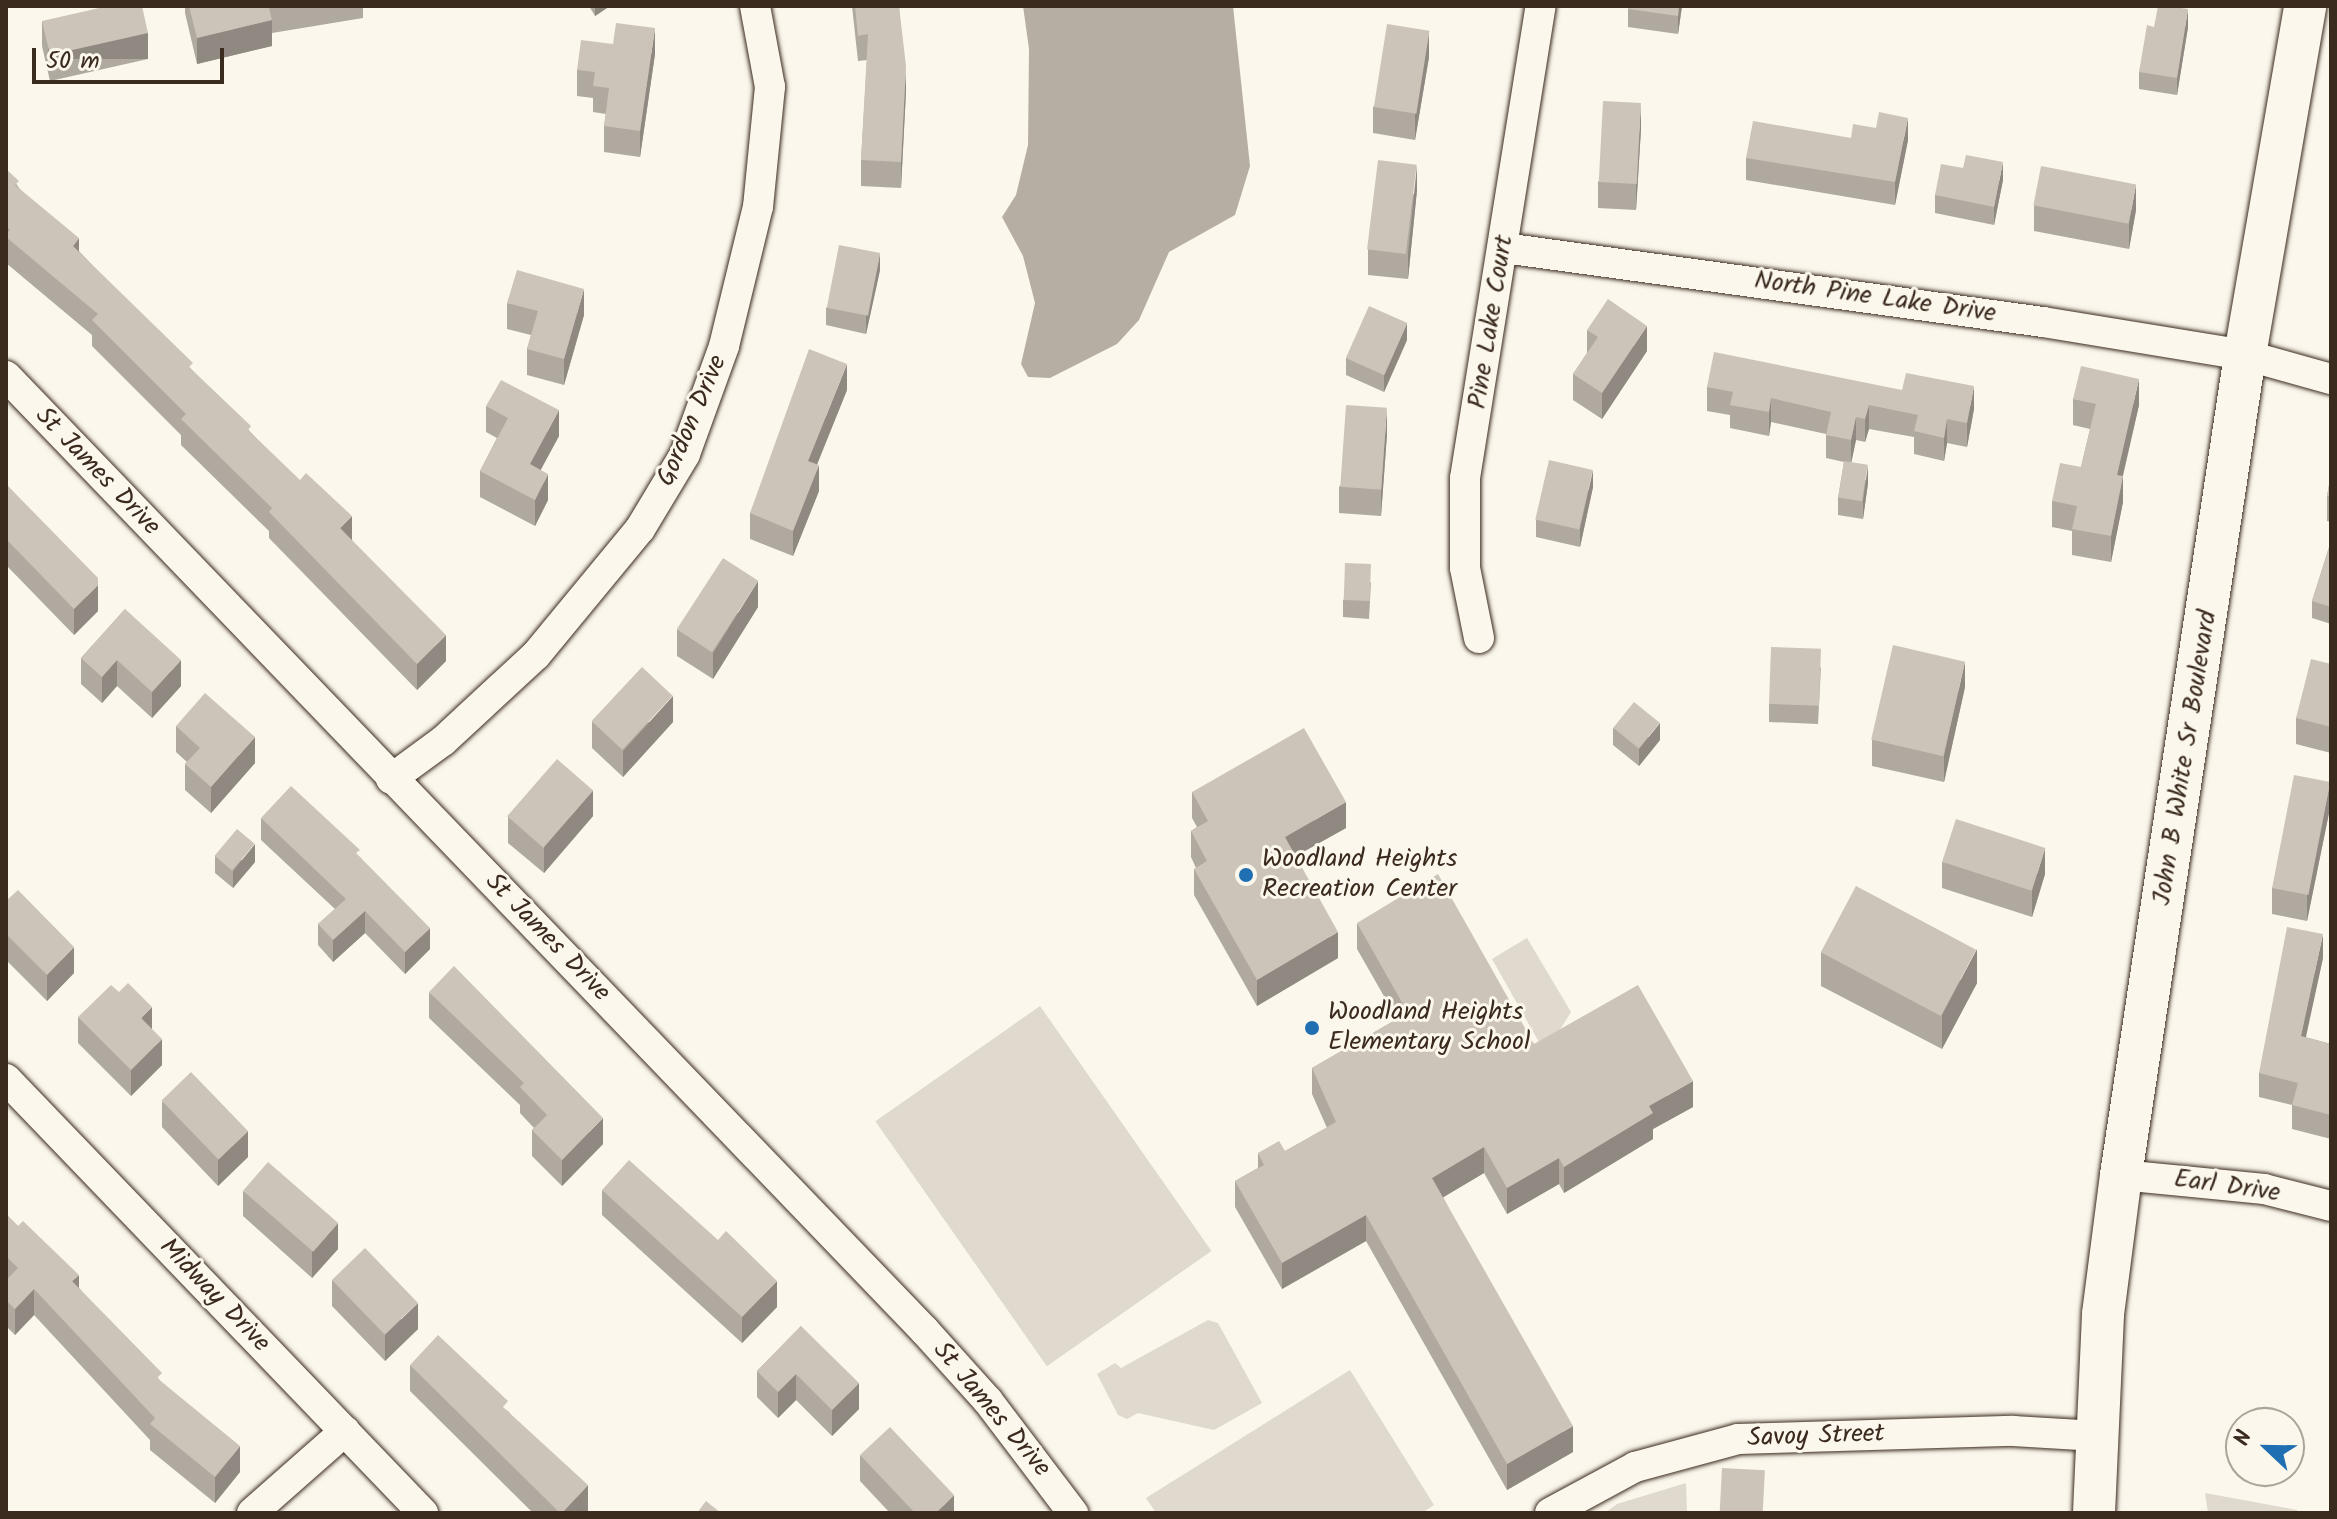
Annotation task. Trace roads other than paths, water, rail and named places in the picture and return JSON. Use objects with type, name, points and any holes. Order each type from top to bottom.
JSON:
[{"type":"main road","name":"John B White Sr Boulevard","points":[[2094,1513],[2103,1314],[2121,1175],[2245,355],[2305,6]]},
{"type":"street","name":"Gordon Drive","points":[[391,779],[443,741],[536,655],[640,529],[685,454],[724,346],[758,207],[770,87],[755,6]]},
{"type":"street","name":"Pine Lake Court","points":[[1479,638],[1465,568],[1465,478],[1541,6]]},
{"type":"street","name":"North Pine Lake Drive","points":[[1504,248],[1864,295],[2245,355],[2331,379]]},
{"type":"street","name":"St James Drive","points":[[6,376],[925,1331],[988,1401],[1073,1513]]},
{"type":"street","name":"Midway Drive","points":[[6,1079],[423,1513]]},
{"type":"street","name":"Earl Drive","points":[[2121,1175],[2264,1189],[2331,1206]]},
{"type":"street","points":[[252,1513],[345,1431]]},
{"type":"street","name":"Savoy Street","points":[[1550,1513],[1635,1467],[1738,1439],[2013,1431],[2097,1436]]},
{"type":"place","name":"Woodland Heights Recreation Center","points":[[1246,875]]},
{"type":"place","name":"Woodland Heights Elementary School","points":[[1312,1028]]}]
